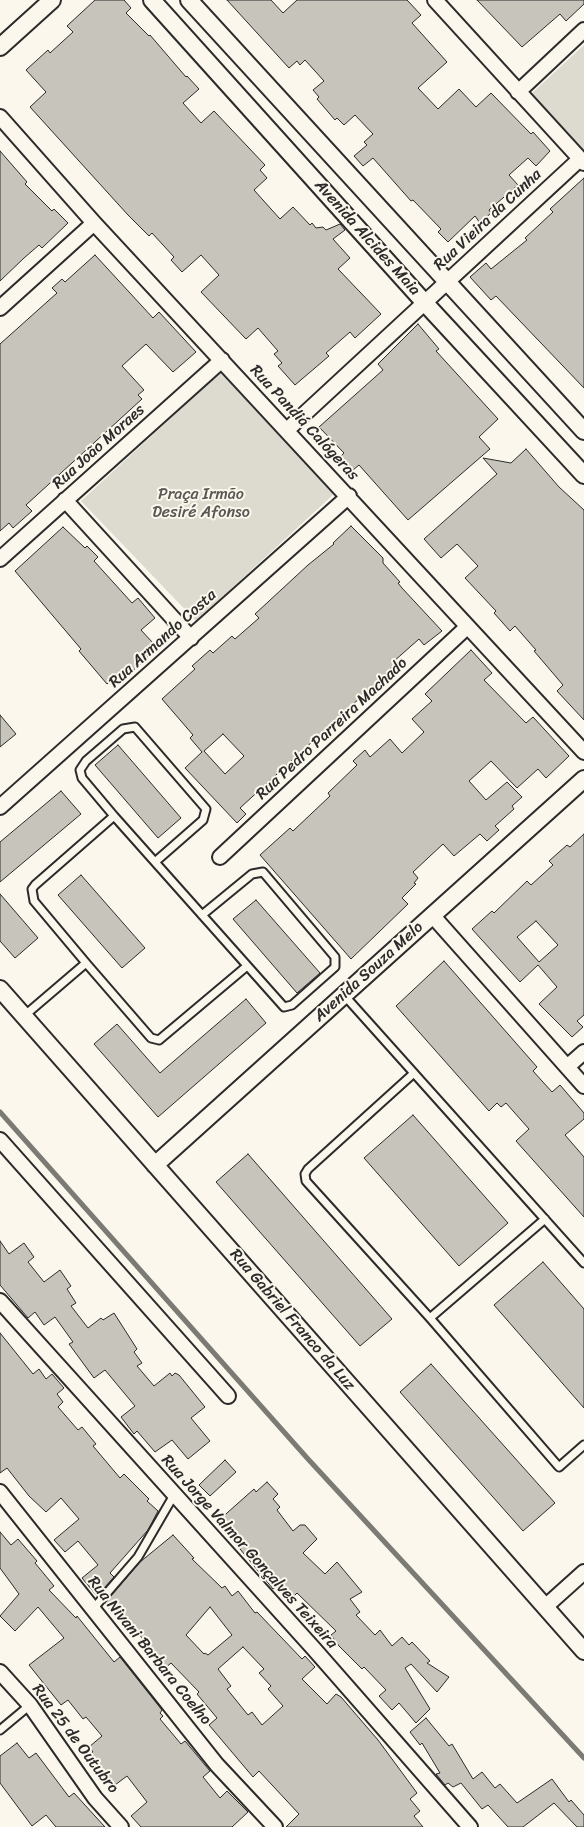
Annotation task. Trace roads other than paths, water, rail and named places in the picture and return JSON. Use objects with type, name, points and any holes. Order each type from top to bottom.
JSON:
[{"type":"street","points":[[0,47],[52,0]]},
{"type":"street","name":"Avenida Alcides Maia","points":[[152,0],[424,302],[584,475]]},
{"type":"street","name":"Avenida Alcides Maia","points":[[188,0],[584,431]]},
{"type":"street","points":[[435,0],[582,161]]},
{"type":"street","points":[[518,92],[584,30]]},
{"type":"street","name":"Rua Pandiá Calógeras","points":[[0,117],[94,223],[349,496],[467,627],[584,752]]},
{"type":"street","name":"Rua Vieira da Cunha","points":[[287,430],[447,281],[582,161]]},
{"type":"street","points":[[0,308],[94,223]]},
{"type":"street","name":"Rua João Moraes","points":[[0,559],[222,360]]},
{"type":"street","name":"Rua Armando Costa","points":[[0,806],[349,496]]},
{"type":"street","points":[[65,500],[191,638]]},
{"type":"street","name":"Rua Pedro Parreira Machado","points":[[220,857],[467,627]]},
{"type":"street","name":"Avenida Souza Melo","points":[[155,1165],[584,778]]},
{"type":"street","points":[[432,915],[584,1086]]},
{"type":"street","name":"Rua Gabriel Franco da Luz","points":[[0,989],[584,1651]]},
{"type":"street","points":[[567,1067],[584,1052]]},
{"type":"street","points":[[0,1140],[228,1396]]},
{"type":"street","name":"Rua Jorge Valmor Gonçalves Teixeira","points":[[0,1302],[470,1827]]},
{"type":"street","name":"Rua Nivani Barbara Coelho","points":[[0,1492],[217,1765],[275,1827]]},
{"type":"street","points":[[545,1607],[584,1572]]},
{"type":"street","name":"Rua 25 de Outubro","points":[[0,1672],[30,1705],[95,1798],[121,1827]]},
{"type":"lane","points":[[154,862],[203,820],[206,808],[135,727],[124,729],[86,761],[80,770],[82,778],[154,862],[282,1005],[286,1007],[333,970],[337,963],[335,957],[263,872],[252,874],[202,915]]},
{"type":"lane","points":[[114,816],[35,885],[32,890],[34,901],[151,1038],[159,1040],[247,966]]},
{"type":"lane","points":[[24,1016],[86,963]]},
{"type":"lane","points":[[344,995],[584,1263]]},
{"type":"lane","points":[[414,1073],[331,1147],[305,1174],[306,1181],[430,1318],[559,1467],[584,1445]]},
{"type":"lane","points":[[430,1318],[544,1219]]},
{"type":"lane","points":[[93,1609],[138,1557],[174,1495]]},
{"type":"lane","points":[[0,1730],[30,1705]]},
{"type":"waterway","points":[[0,1112],[308,1459],[584,1758]]},
{"type":"park label","name":"Praça Irmão Desiré Afonso","points":[[201,504]]}]
